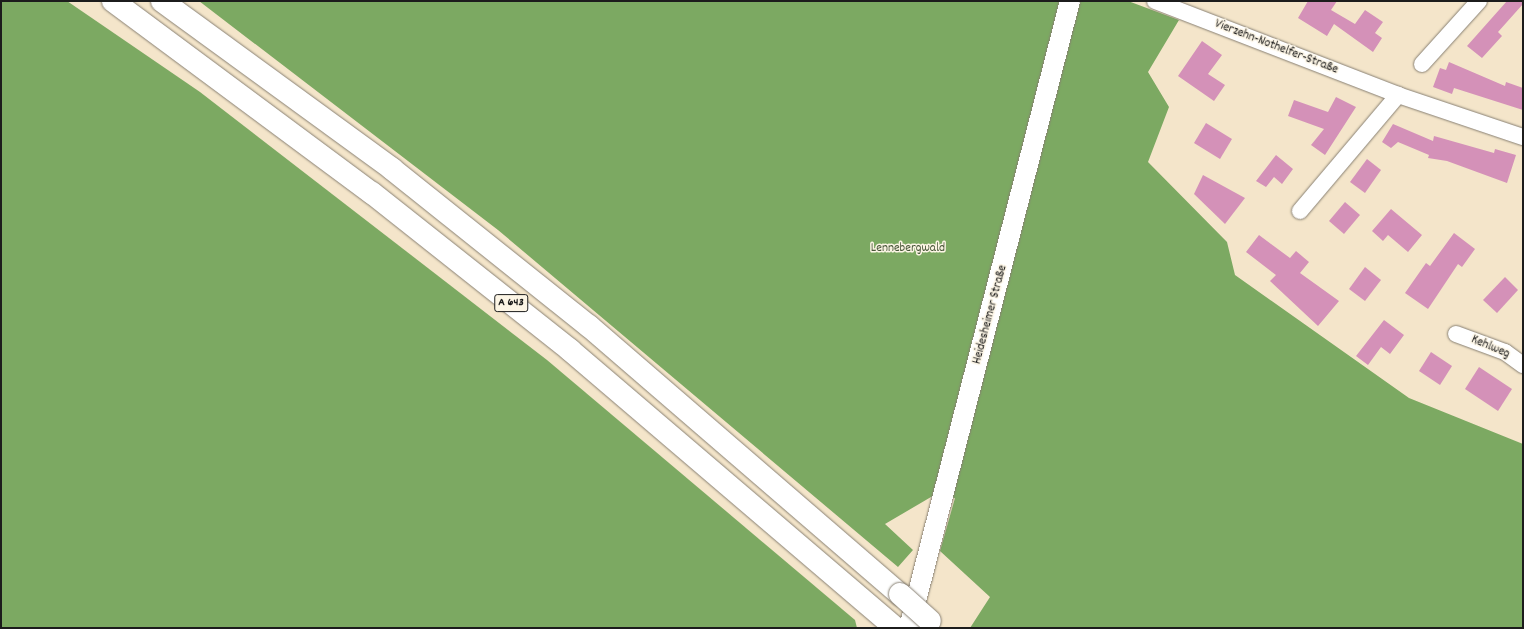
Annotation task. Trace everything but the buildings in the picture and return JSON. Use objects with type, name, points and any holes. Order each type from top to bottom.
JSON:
[{"type":"highway","name":"A 643","points":[[113,1],[372,193],[570,350],[899,627]]},
{"type":"highway","name":"A 643","points":[[162,1],[392,169],[589,326],[933,624]]},
{"type":"main road","name":"Heidesheimer Straße","points":[[899,627],[1070,1]]},
{"type":"street","name":"Vierzehn-Nothelfer-Straße","points":[[1154,1],[1398,95],[1523,136]]},
{"type":"street","points":[[1422,64],[1479,1]]},
{"type":"street","points":[[1300,211],[1398,95]]},
{"type":"street","name":"Kehlweg","points":[[1456,334],[1505,352],[1523,365]]},
{"type":"green space","points":[[1,1],[67,1],[200,92],[547,360],[855,620],[857,628],[1,628]]},
{"type":"green space","name":"Lennebergwald","points":[[199,1],[1128,1],[1179,20],[1148,72],[1169,107],[1148,162],[1227,242],[1235,275],[1409,398],[1523,444],[1523,628],[970,628],[990,597],[940,551],[955,498],[931,497],[885,524],[913,550],[898,567],[498,230]]}]
